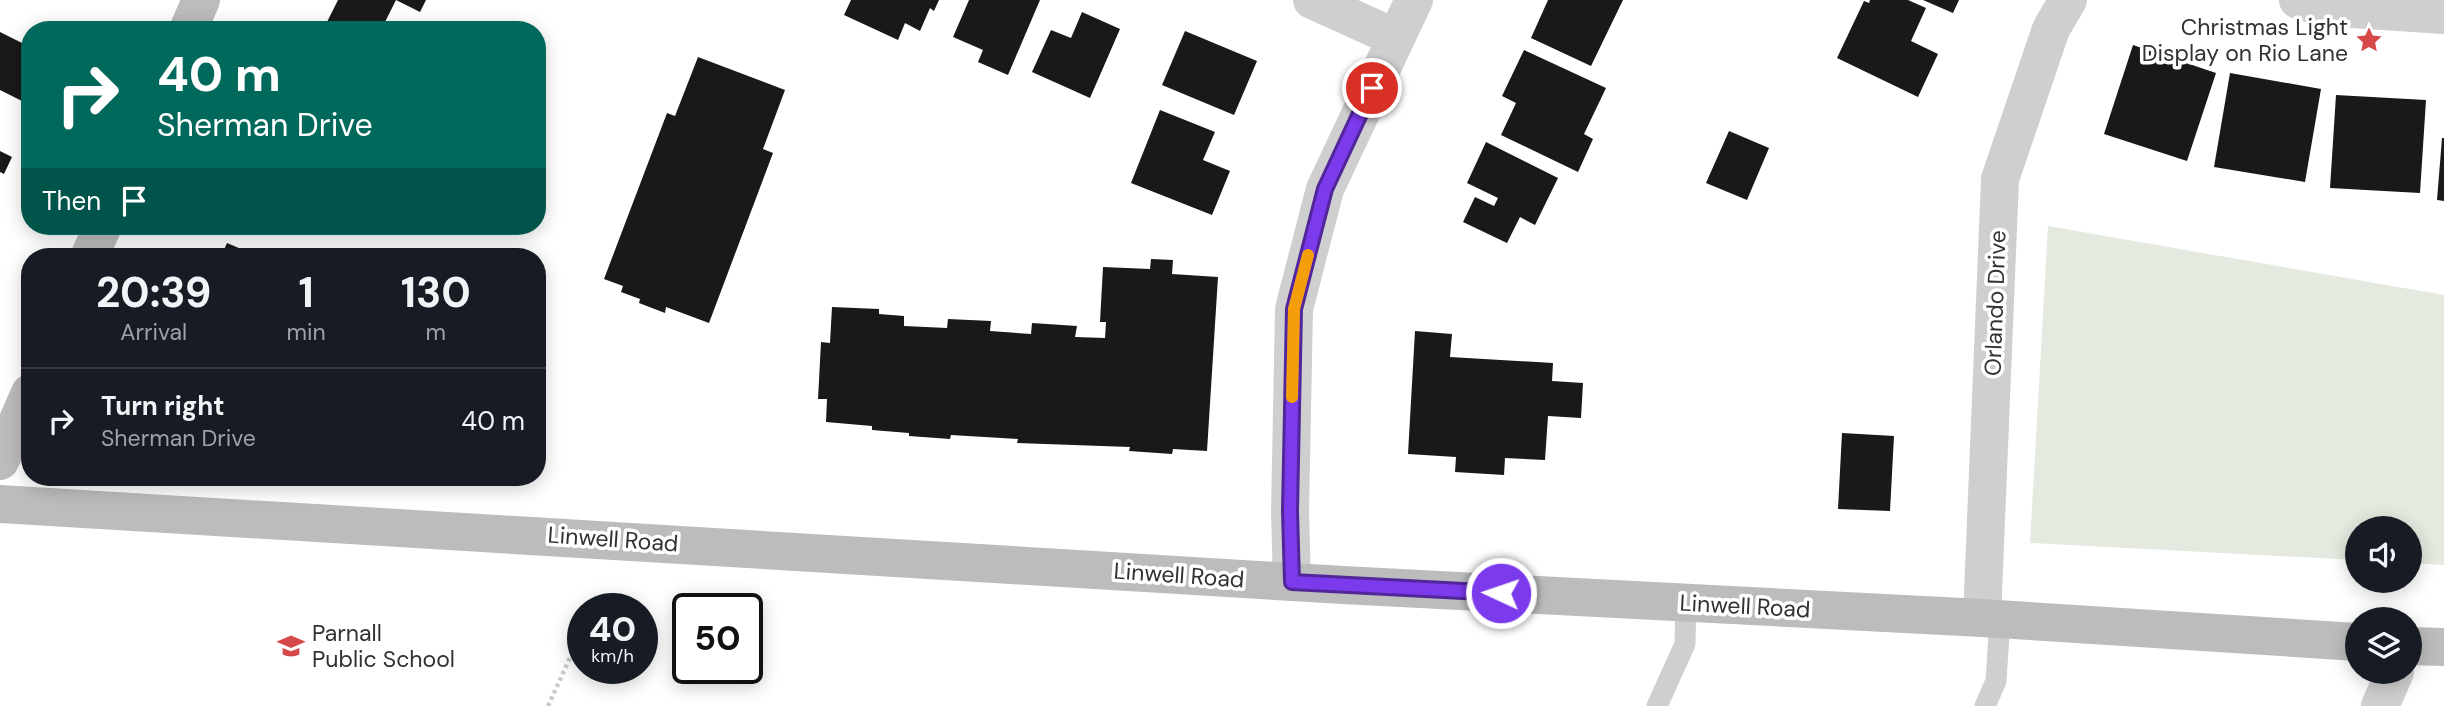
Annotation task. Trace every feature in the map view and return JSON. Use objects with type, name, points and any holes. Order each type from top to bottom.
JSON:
[{"type":"main road","points":[[192,21],[201,0]]},
{"type":"main road","points":[[0,461],[21,413]]},
{"type":"main road","name":"Linwell Road","points":[[0,504],[1292,582],[1991,619],[2345,641]]},
{"type":"main road","points":[[2422,646],[2444,646]]},
{"type":"street","points":[[1312,0],[1396,38]]},
{"type":"street","points":[[1292,582],[1290,511],[1294,309],[1325,189],[1414,0]]},
{"type":"street","name":"Orlando Drive","points":[[1991,619],[2000,178],[2051,29],[2068,0]]},
{"type":"street","points":[[2298,0],[2322,7],[2444,15]]},
{"type":"street","points":[[2380,706],[2390,684]]},
{"type":"lane","points":[[1657,706],[1685,644],[1686,603]]},
{"type":"lane","points":[[1985,706],[1996,681],[1991,619]]},
{"type":"path","points":[[548,706],[567,664]]},
{"type":"shaded area","points":[[2048,226],[2444,295],[2444,565],[2422,564],[2422,516],[2345,516],[2345,559],[2030,543]]},
{"type":"building","points":[[338,0],[396,0],[386,21],[328,21]]},
{"type":"building","points":[[396,0],[426,0],[420,12]]},
{"type":"building","points":[[851,0],[939,0],[934,11],[930,8],[920,31],[905,23],[898,40],[844,15]]},
{"type":"building","points":[[969,0],[1040,0],[1008,75],[978,62],[983,50],[953,37]]},
{"type":"building","points":[[1548,0],[1623,0],[1591,66],[1531,38]]},
{"type":"building","points":[[1870,0],[1908,0],[1926,8],[1911,41],[1938,54],[1918,97],[1837,58],[1864,1],[1869,3]]},
{"type":"building","points":[[1923,0],[1959,0],[1953,13]]},
{"type":"building","points":[[1082,12],[1120,29],[1090,98],[1032,72],[1051,30],[1071,38]]},
{"type":"building","points":[[1185,31],[1257,61],[1234,115],[1162,85]]},
{"type":"building","points":[[0,32],[21,42],[21,100],[0,90]]},
{"type":"building","points":[[2133,45],[2216,73],[2187,161],[2104,134]]},
{"type":"building","points":[[1524,50],[1606,88],[1584,134],[1593,139],[1578,172],[1501,135],[1516,103],[1502,96]]},
{"type":"building","points":[[698,57],[785,90],[763,149],[773,153],[709,323],[666,307],[665,313],[639,303],[640,299],[621,292],[623,286],[604,279],[667,113],[675,116]]},
{"type":"building","points":[[2230,73],[2321,89],[2305,182],[2214,167]]},
{"type":"building","points":[[2336,95],[2426,100],[2420,193],[2330,188]]},
{"type":"building","points":[[1160,110],[1215,132],[1203,160],[1230,171],[1212,215],[1131,183]]},
{"type":"building","points":[[1729,131],[1769,148],[1747,200],[1706,183]]},
{"type":"building","points":[[2444,138],[2444,201],[2437,200]]},
{"type":"building","points":[[1486,142],[1558,178],[1535,225],[1520,217],[1507,243],[1463,222],[1475,197],[1494,206],[1498,198],[1467,183]]},
{"type":"building","points":[[0,151],[12,157],[4,174],[0,172]]},
{"type":"building","points":[[227,243],[239,248],[225,248]]},
{"type":"building","points":[[1151,259],[1173,260],[1172,274],[1218,277],[1207,451],[1173,449],[1172,454],[1129,451],[1130,447],[1017,443],[1018,439],[951,435],[950,439],[909,436],[909,433],[872,430],[872,426],[826,422],[827,399],[818,399],[821,342],[830,343],[832,307],[879,309],[879,314],[904,316],[904,326],[947,328],[948,319],[991,321],[990,331],[1031,334],[1032,323],[1077,326],[1075,337],[1105,338],[1106,322],[1100,322],[1103,267],[1150,269]]},
{"type":"building","points":[[1415,331],[1452,334],[1450,357],[1553,363],[1552,381],[1583,383],[1581,418],[1548,416],[1545,460],[1505,458],[1504,475],[1455,472],[1456,457],[1408,454]]},
{"type":"building","points":[[1842,433],[1894,436],[1890,511],[1838,509]]},
{"type":"slow traffic","points":[[1292,397],[1294,309],[1308,255]]},
{"type":"place","name":"Christmas Light Display on Rio Lane","points":[[2369,40]]},
{"type":"place","name":"Parnall Public School","points":[[291,646]]},
{"type":"route","points":[[1372,88],[1325,189],[1294,309],[1290,511],[1292,582],[1501,593]]}]
